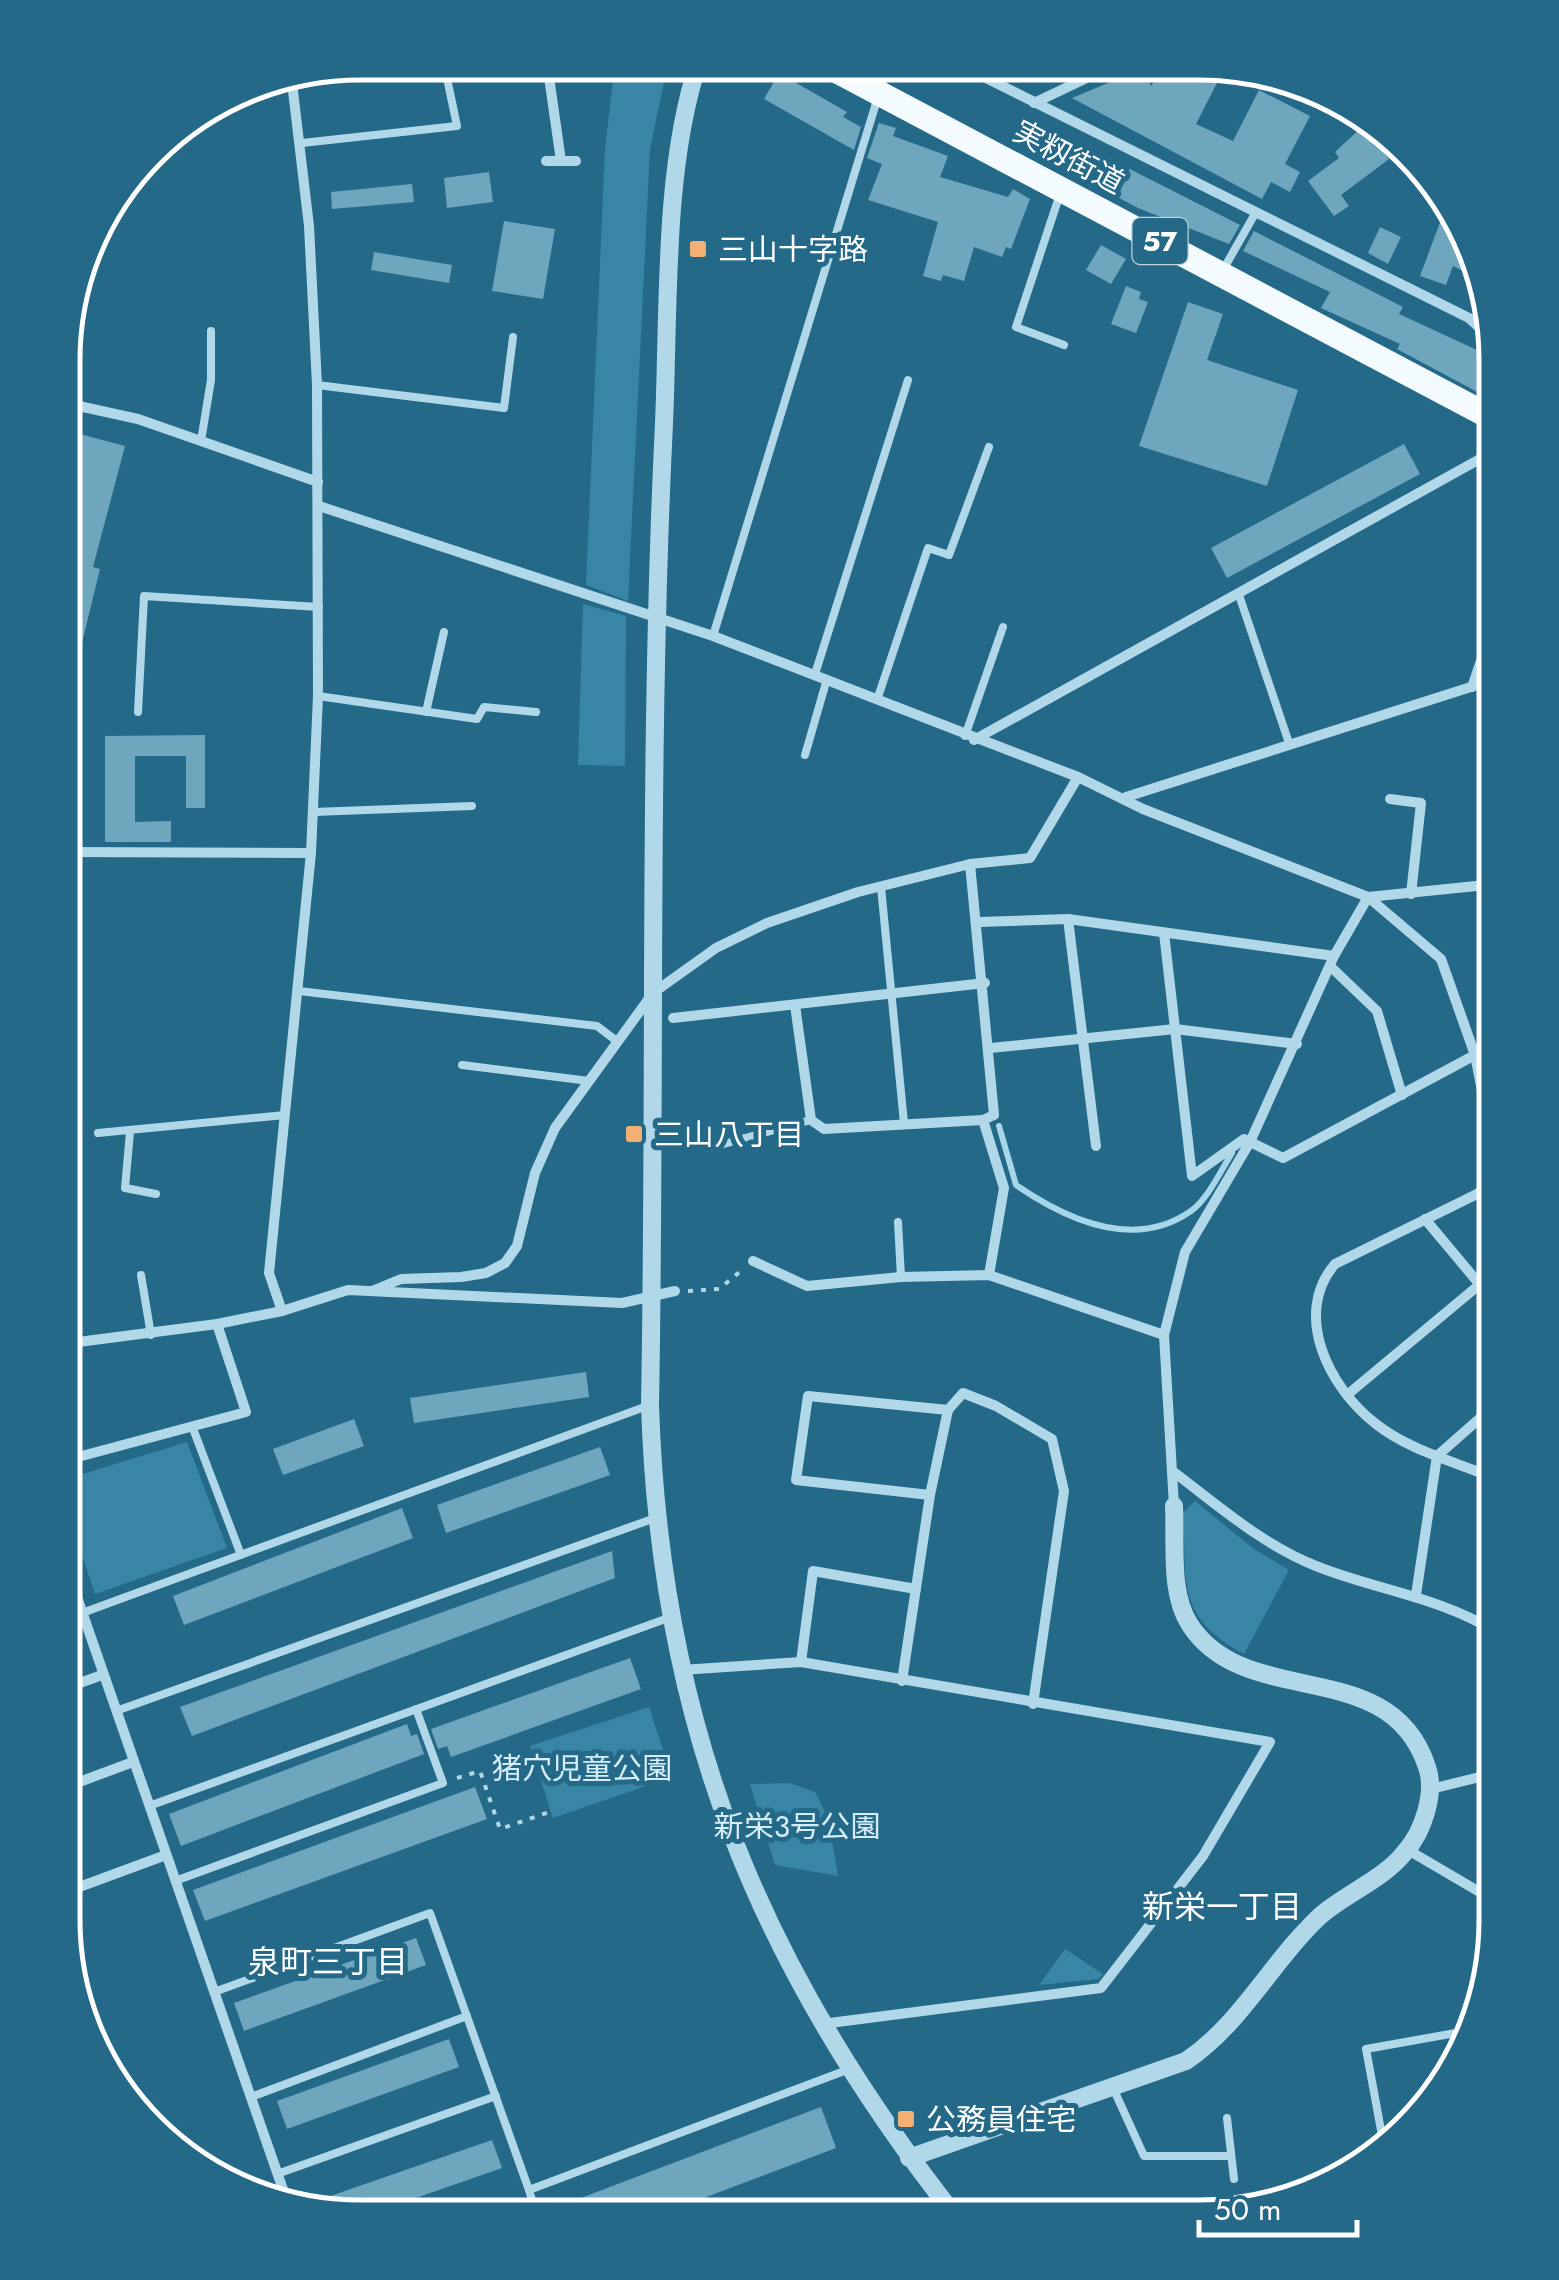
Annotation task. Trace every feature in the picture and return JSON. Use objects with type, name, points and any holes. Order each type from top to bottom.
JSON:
[{"type":"main road","name":"実籾街道","points":[[855,80],[1479,411]]},
{"type":"street","points":[[549,80],[561,161]]},
{"type":"street","points":[[693,80],[684,111],[678,157],[659,618],[650,1405],[658,1518],[681,1670],[731,1840],[847,2070],[942,2200]]},
{"type":"street","points":[[989,80],[1469,318],[1477,326]]},
{"type":"street","points":[[1034,103],[1073,80]]},
{"type":"street","points":[[282,1311],[270,1273],[311,853],[319,607],[317,385],[302,144],[293,89]]},
{"type":"street","points":[[546,162],[576,161]]},
{"type":"street","points":[[80,407],[138,419],[318,482]]},
{"type":"street","points":[[970,738],[1239,595],[1479,460]]},
{"type":"street","points":[[319,506],[712,636],[1078,777],[1143,809],[1368,898],[1441,959],[1479,1069]]},
{"type":"street","points":[[1472,686],[1479,666]]},
{"type":"street","points":[[1126,798],[1479,684]]},
{"type":"street","points":[[372,1291],[402,1279],[461,1277],[505,1263],[517,1246],[535,1173],[548,1142],[654,993],[716,948],[768,923],[970,864],[1030,858],[1078,777]]},
{"type":"street","points":[[1390,799],[1421,803],[1411,894]]},
{"type":"street","points":[[80,852],[311,853]]},
{"type":"street","points":[[794,1005],[810,1120],[824,1129],[983,1120],[994,1115],[985,983],[970,864]]},
{"type":"street","points":[[1368,898],[1479,886]]},
{"type":"street","points":[[909,2158],[1168,2070],[1212,2044],[1322,1915],[1408,1850],[1431,1789],[1420,1747],[1401,1719],[1366,1698],[1244,1666],[1216,1650],[1192,1628],[1178,1596],[1175,1473],[1164,1335],[1185,1252],[1250,1142],[1333,962],[1368,898]]},
{"type":"street","points":[[979,922],[1068,919],[1333,962],[1377,1011],[1402,1095]]},
{"type":"street","points":[[1068,919],[1096,1146]]},
{"type":"street","points":[[1164,933],[1192,1176],[1234,1142],[1250,1142],[1284,1158],[1476,1056]]},
{"type":"street","points":[[673,1018],[985,983]]},
{"type":"street","points":[[991,1048],[1175,1029],[1297,1044]]},
{"type":"street","points":[[983,1120],[1004,1188],[989,1275]]},
{"type":"street","points":[[1478,1189],[1335,1264],[1320,1282],[1315,1322],[1324,1358],[1347,1395],[1377,1425],[1478,1472]]},
{"type":"street","points":[[1425,1219],[1478,1282]]},
{"type":"street","points":[[753,1261],[806,1286],[900,1277],[989,1275],[1164,1335]]},
{"type":"street","points":[[1347,1395],[1478,1285]]},
{"type":"street","points":[[80,1342],[217,1324],[282,1311],[348,1290],[622,1303],[652,1293],[675,1292]]},
{"type":"street","points":[[80,1456],[246,1412],[217,1324]]},
{"type":"street","points":[[902,1681],[930,1495],[948,1410],[963,1393],[996,1406],[1052,1440],[1064,1491],[1032,1704]]},
{"type":"street","points":[[930,1495],[796,1480],[808,1396],[948,1410]]},
{"type":"street","points":[[1416,1596],[1437,1456],[1478,1420]]},
{"type":"street","points":[[1175,1473],[1260,1538],[1293,1556],[1416,1596],[1478,1624]]},
{"type":"street","points":[[800,1662],[813,1571],[916,1589]]},
{"type":"street","points":[[80,1607],[281,2188]]},
{"type":"street","points":[[681,1670],[800,1662],[1270,1742],[1202,1856],[1101,1988],[821,2024]]},
{"type":"street","points":[[80,1683],[102,1675]]},
{"type":"street","points":[[80,1782],[133,1762]]},
{"type":"street","points":[[1431,1789],[1478,1777]]},
{"type":"street","points":[[1408,1850],[1478,1891]]},
{"type":"street","points":[[80,1886],[166,1855]]},
{"type":"lane","points":[[712,636],[882,80]]},
{"type":"lane","points":[[302,144],[457,126],[448,83]]},
{"type":"lane","points":[[1062,190],[1016,327],[1064,345]]},
{"type":"lane","points":[[1221,274],[1256,212]]},
{"type":"lane","points":[[201,440],[211,380],[211,332]]},
{"type":"lane","points":[[317,385],[504,408],[513,337]]},
{"type":"lane","points":[[805,755],[821,677],[908,380]]},
{"type":"lane","points":[[877,700],[928,548],[949,554],[989,447]]},
{"type":"lane","points":[[1239,595],[1289,743]]},
{"type":"lane","points":[[138,712],[144,596],[319,607]]},
{"type":"lane","points":[[970,738],[1003,627]]},
{"type":"lane","points":[[426,712],[444,632]]},
{"type":"lane","points":[[318,696],[476,718],[484,707],[536,712]]},
{"type":"lane","points":[[314,812],[472,806]]},
{"type":"lane","points":[[881,888],[904,1123]]},
{"type":"lane","points":[[299,990],[597,1026],[618,1042]]},
{"type":"lane","points":[[462,1064],[588,1081]]},
{"type":"lane","points":[[98,1133],[285,1115]]},
{"type":"lane","points":[[709,1148],[810,1120]]},
{"type":"lane","points":[[130,1132],[125,1188],[156,1194]]},
{"type":"lane","points":[[898,1222],[900,1277]]},
{"type":"lane","points":[[140,1275],[151,1335]]},
{"type":"lane","points":[[82,1613],[650,1405]]},
{"type":"lane","points":[[192,1426],[241,1555]]},
{"type":"lane","points":[[116,1711],[658,1518]]},
{"type":"lane","points":[[149,1806],[671,1617]]},
{"type":"lane","points":[[175,1880],[444,1783],[416,1709]]},
{"type":"lane","points":[[214,1992],[430,1913],[532,2200]]},
{"type":"lane","points":[[251,2098],[468,2016]]},
{"type":"lane","points":[[1382,2132],[1366,2050],[1454,2034]]},
{"type":"lane","points":[[529,2190],[847,2070]]},
{"type":"lane","points":[[1112,2087],[1144,2156],[1232,2156]]},
{"type":"lane","points":[[278,2174],[496,2096]]},
{"type":"lane","points":[[1227,2118],[1234,2179]]},
{"type":"path","points":[[675,1292],[719,1289],[753,1261]]},
{"type":"path","points":[[444,1783],[480,1771],[500,1829],[552,1811]]},
{"type":"green space","points":[[613,80],[664,80],[650,149],[628,601],[586,585],[605,148]]},
{"type":"green space","points":[[583,604],[626,616],[625,766],[578,765]]},
{"type":"green space","points":[[187,1442],[227,1548],[95,1594],[80,1549],[80,1475]]},
{"type":"green space","points":[[1195,1501],[1254,1549],[1289,1570],[1244,1654],[1206,1626],[1189,1595],[1183,1513]]},
{"type":"green space","name":"猪穴児童公園","points":[[649,1707],[672,1777],[553,1818],[530,1746]]},
{"type":"green space","name":"新栄3号公園","points":[[789,1783],[815,1792],[828,1818],[838,1876],[775,1865],[750,1784]]},
{"type":"green space","points":[[1065,1949],[1103,1974],[1099,1979],[1039,1985]]},
{"type":"building","points":[[775,80],[791,80],[847,112],[843,117],[861,127],[854,150],[764,99]]},
{"type":"building","points":[[1115,80],[1149,80],[1151,86],[1155,80],[1218,81],[1196,124],[1233,141],[1259,90],[1310,116],[1285,164],[1300,172],[1290,192],[1271,182],[1262,199],[1072,98]]},
{"type":"building","points":[[879,123],[896,128],[893,136],[948,156],[940,177],[1008,197],[1013,189],[1030,199],[1011,249],[1006,247],[1002,257],[974,247],[964,281],[943,275],[941,281],[923,276],[938,222],[868,200],[882,164],[867,158]]},
{"type":"building","points":[[1053,130],[1240,225],[1229,244],[1138,208],[1039,155]]},
{"type":"building","points":[[1358,130],[1389,159],[1341,195],[1349,206],[1334,216],[1308,181],[1339,158],[1335,152]]},
{"type":"building","points":[[489,172],[493,202],[447,208],[444,178]]},
{"type":"building","points":[[412,184],[414,202],[332,209],[331,192]]},
{"type":"building","points":[[1441,219],[1464,271],[1453,266],[1446,285],[1420,276]]},
{"type":"building","points":[[504,221],[555,229],[543,299],[492,291]]},
{"type":"building","points":[[1380,227],[1401,237],[1388,264],[1368,253]]},
{"type":"building","points":[[1254,231],[1403,307],[1399,314],[1477,350],[1479,393],[1397,349],[1400,344],[1321,308],[1330,292],[1243,251]]},
{"type":"building","points":[[1101,245],[1126,259],[1111,284],[1086,270]]},
{"type":"building","points":[[374,252],[452,265],[449,283],[371,270]]},
{"type":"building","points":[[1126,286],[1141,292],[1139,299],[1148,302],[1136,333],[1111,324]]},
{"type":"building","points":[[1188,302],[1223,314],[1207,360],[1298,390],[1267,486],[1139,446]]},
{"type":"building","points":[[80,434],[125,446],[93,567],[100,569],[80,651]]},
{"type":"building","points":[[1404,444],[1420,474],[1227,578],[1211,548]]},
{"type":"building","points":[[205,735],[205,808],[186,808],[186,756],[135,756],[135,822],[171,821],[171,842],[105,842],[105,736]]},
{"type":"building","points":[[586,1372],[589,1397],[414,1423],[410,1398]]},
{"type":"building","points":[[354,1419],[364,1446],[283,1475],[273,1449]]},
{"type":"building","points":[[600,1447],[610,1475],[446,1533],[437,1505]]},
{"type":"building","points":[[402,1508],[413,1538],[184,1625],[173,1596]]},
{"type":"building","points":[[612,1551],[615,1578],[192,1736],[180,1707]]},
{"type":"building","points":[[630,1658],[641,1689],[451,1757],[447,1746],[438,1749],[431,1729]]},
{"type":"building","points":[[407,1724],[411,1736],[417,1734],[424,1754],[181,1846],[169,1814]]},
{"type":"building","points":[[475,1787],[487,1819],[205,1921],[193,1890]]},
{"type":"building","points":[[416,1938],[426,1965],[244,2031],[234,2003]]},
{"type":"building","points":[[449,2039],[459,2067],[287,2129],[277,2101]]},
{"type":"building","points":[[821,2107],[836,2148],[698,2200],[576,2200]]},
{"type":"building","points":[[492,2140],[502,2168],[410,2200],[324,2198]]},
{"type":"waterway","points":[[999,1126],[1016,1185],[1079,1219],[1124,1230],[1169,1223],[1191,1211],[1209,1192],[1232,1153]]},
{"type":"place","name":"三山十字路","points":[[698,249]]},
{"type":"place","name":"三山八丁目","points":[[634,1134]]},
{"type":"place","name":"公務員住宅","points":[[906,2119]]},
{"type":"district","name":"新栄一丁目","points":[[1222,1907]]},
{"type":"district","name":"泉町三丁目","points":[[328,1962]]}]
